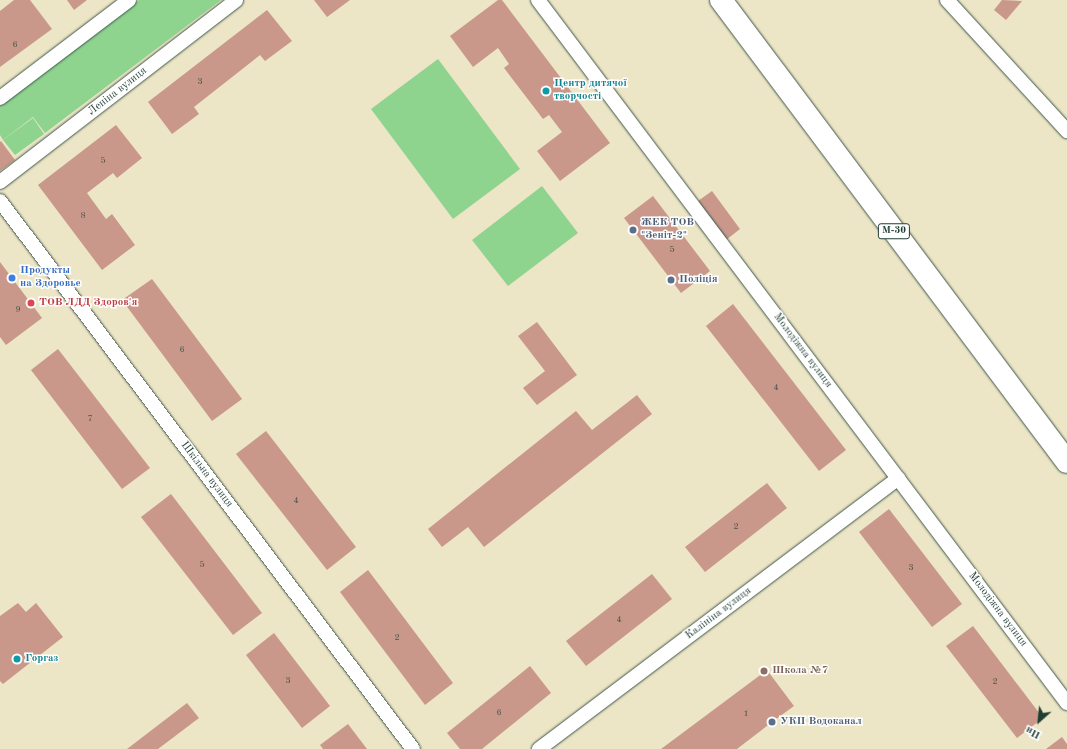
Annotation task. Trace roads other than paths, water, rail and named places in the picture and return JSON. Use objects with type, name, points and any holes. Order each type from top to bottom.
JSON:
[{"type":"highway","name":"М-30","points":[[721,0],[1067,462]]},
{"type":"street","points":[[0,98],[129,0]]},
{"type":"street","name":"Леніна вулиця","points":[[0,182],[236,0]]},
{"type":"street","name":"Молодіжна вулиця","points":[[538,0],[1067,703]]},
{"type":"street","points":[[947,0],[1066,127]]},
{"type":"street","name":"Шкільна вулиця","points":[[0,201],[413,749]]},
{"type":"street","name":"Калініна вулиця","points":[[539,749],[898,478]]},
{"type":"place","name":"Центр дитячої творчості","points":[[546,91]]},
{"type":"place","name":"ЖЕК ТОВ \"Зеніт-2\"","points":[[633,230]]},
{"type":"place","name":"Продукты на Здоровье","points":[[12,278]]},
{"type":"place","name":"Поліція","points":[[671,280]]},
{"type":"place","name":"ТОВ ЛДД Здоров'я","points":[[31,303]]},
{"type":"place","name":"Горгаз","points":[[17,659]]},
{"type":"place","name":"Школа №7","points":[[764,671]]},
{"type":"place","name":"УКП Водоканал","points":[[772,722]]}]
